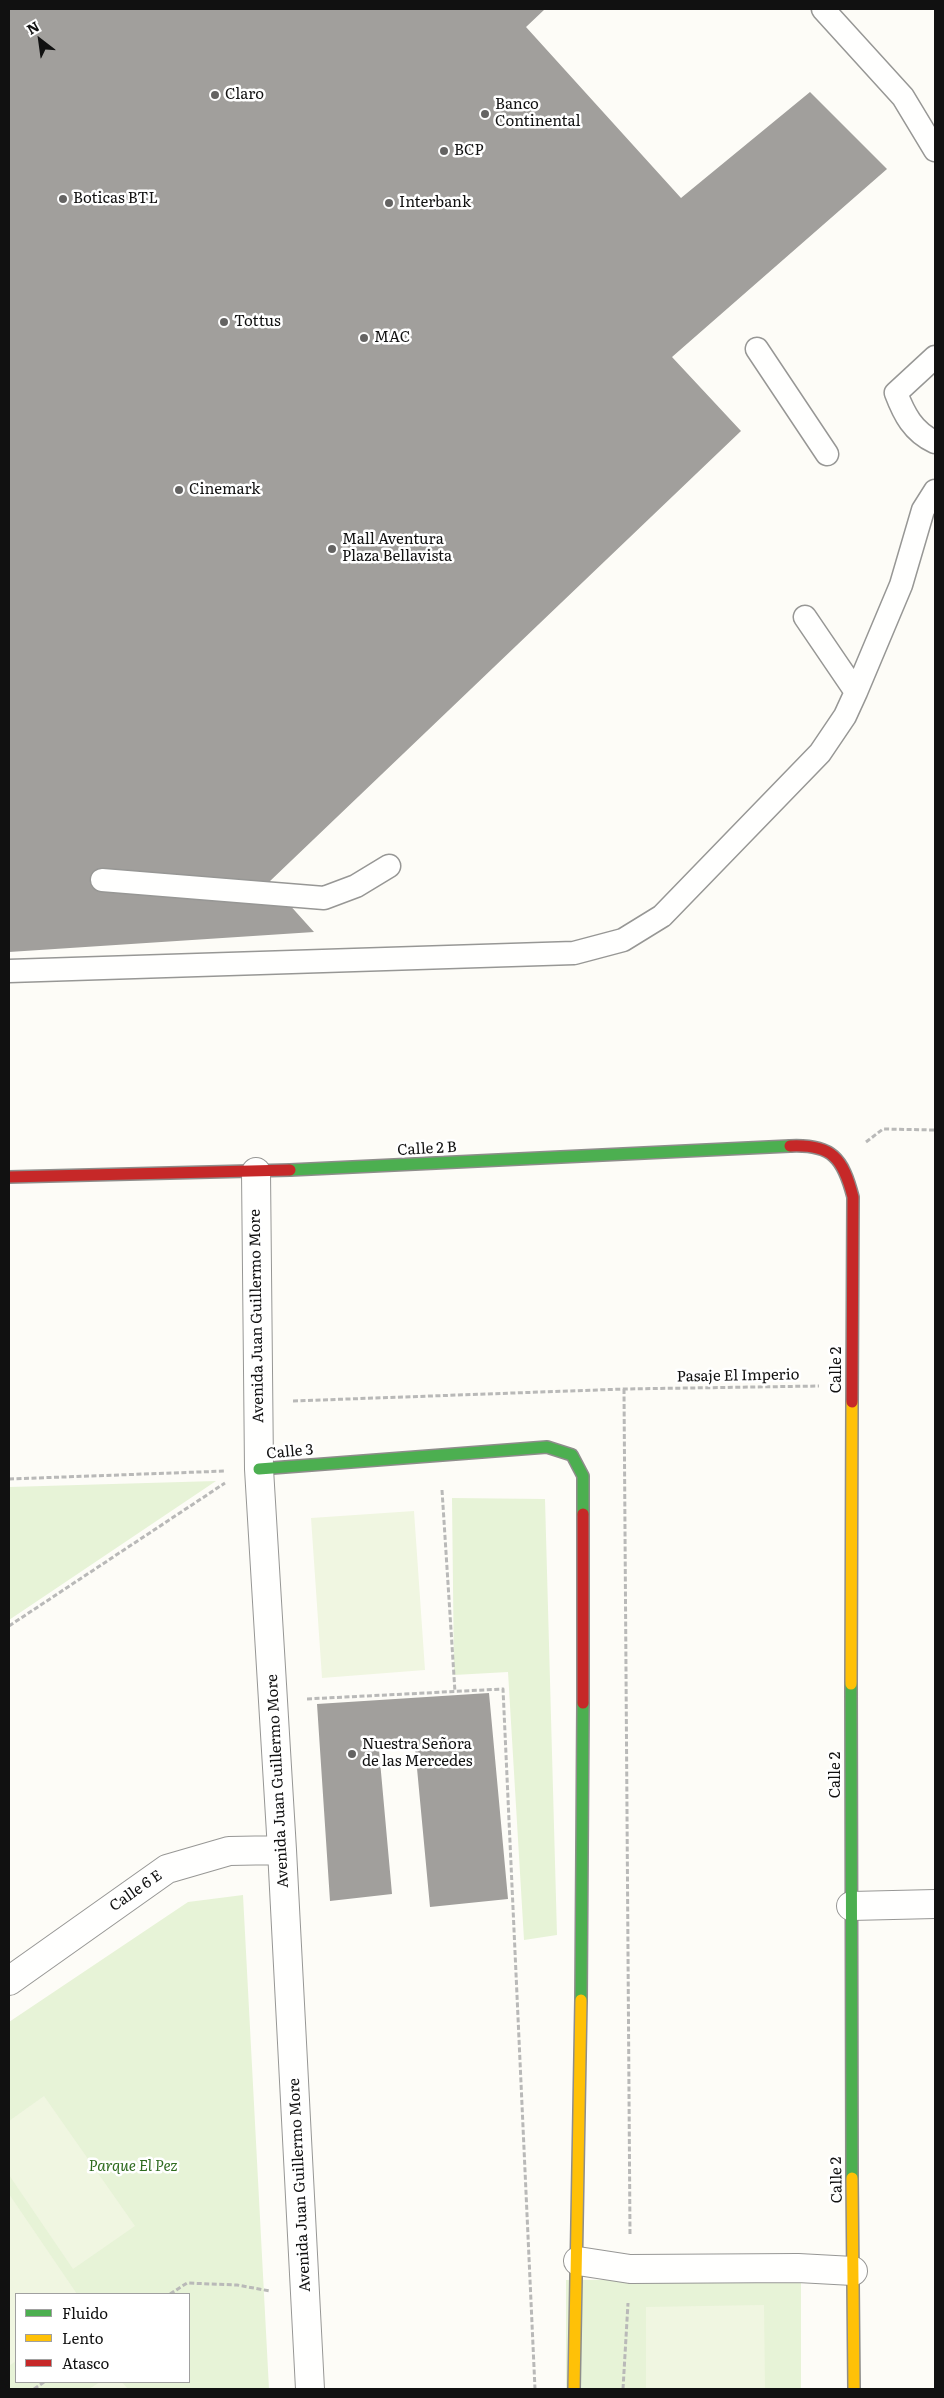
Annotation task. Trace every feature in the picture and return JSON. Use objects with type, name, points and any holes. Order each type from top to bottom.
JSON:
[{"type":"street","name":"Calle 2 B","points":[[9,1177],[256,1172],[811,1145],[829,1150],[840,1163]]},
{"type":"street","name":"Calle 2","points":[[840,1163],[848,1177],[853,1197],[850,2018],[854,2389]]},
{"type":"street","name":"Avenida Juan Guillermo More","points":[[256,1172],[259,1469],[274,1700],[310,2389]]},
{"type":"street","name":"Calle 3","points":[[259,1469],[547,1447],[572,1455],[583,1476],[582,1940],[578,2261]]},
{"type":"street","name":"Calle 6 E","points":[[9,1981],[167,1869],[229,1851],[282,1850]]},
{"type":"street","points":[[851,1906],[935,1904]]},
{"type":"street","points":[[574,2389],[578,2261],[630,2269],[798,2268],[853,2270]]},
{"type":"lane","points":[[823,9],[903,97],[935,150]]},
{"type":"lane","points":[[757,349],[827,454]]},
{"type":"lane","points":[[935,357],[896,393],[905,418],[927,438],[935,442]]},
{"type":"lane","points":[[9,971],[574,952],[624,940],[662,916],[820,753],[845,716],[856,692],[901,585],[924,510],[935,491]]},
{"type":"lane","points":[[805,617],[856,692]]},
{"type":"lane","points":[[102,880],[324,898],[356,886],[389,866]]},
{"type":"path","points":[[840,1163],[883,1129],[935,1130]]},
{"type":"path","name":"Pasaje El Imperio","points":[[258,1402],[624,1389],[852,1386]]},
{"type":"path","points":[[623,2389],[630,2269],[624,1389]]},
{"type":"path","points":[[440,1455],[455,1692]]},
{"type":"path","name":"Calle 3","points":[[9,1479],[259,1469]]},
{"type":"path","points":[[9,1626],[224,1483],[225,1471]]},
{"type":"path","points":[[274,1700],[502,1689],[535,2389]]},
{"type":"path","points":[[172,2293],[187,2283],[237,2285],[306,2297]]},
{"type":"green space","points":[[216,1481],[9,1620],[9,1487]]},
{"type":"green space","points":[[452,1498],[545,1499],[557,1935],[524,1940],[508,1672],[454,1675]]},
{"type":"green space","points":[[414,1511],[425,1670],[322,1678],[311,1518]]},
{"type":"green space","name":"Parque El Pez","points":[[243,1895],[269,2389],[9,2389],[9,2022],[188,1902]]},
{"type":"green space","points":[[44,2096],[135,2226],[73,2269],[9,2175],[9,2121]]},
{"type":"green space","points":[[9,2194],[76,2293],[15,2293],[15,2362],[9,2366]]},
{"type":"green space","points":[[801,2279],[801,2389],[566,2389],[566,2280]]},
{"type":"green space","points":[[764,2305],[765,2389],[646,2389],[646,2307]]},
{"type":"green space","points":[[98,2383],[123,2383],[128,2389],[89,2389]]},
{"type":"building","points":[[9,9],[545,9],[526,27],[681,198],[810,92],[887,169],[672,357],[741,431],[269,882],[314,932],[9,952]]},
{"type":"building","points":[[489,1693],[508,1899],[430,1907],[415,1747],[379,1750],[392,1894],[330,1901],[317,1704]]},
{"type":"traffic: fast","points":[[290,1170],[790,1146]]},
{"type":"traffic: fast","points":[[259,1469],[547,1447],[572,1455],[583,1476],[583,1514]]},
{"type":"traffic: fast","points":[[851,1684],[852,2178]]},
{"type":"traffic: fast","points":[[581,2000],[583,1703]]},
{"type":"traffic: slow","points":[[851,1684],[852,1402]]},
{"type":"traffic: slow","points":[[574,2389],[581,2000]]},
{"type":"traffic: slow","points":[[852,2178],[854,2389]]},
{"type":"traffic: jam","points":[[790,1146],[816,1148],[834,1156],[845,1172],[853,1197],[852,1402]]},
{"type":"traffic: jam","points":[[9,1177],[290,1170]]},
{"type":"traffic: jam","points":[[583,1514],[583,1703]]},
{"type":"place","name":"Claro","points":[[215,95]]},
{"type":"place","name":"Banco Continental","points":[[485,114]]},
{"type":"place","name":"BCP","points":[[444,151]]},
{"type":"place","name":"Boticas BTL","points":[[63,199]]},
{"type":"place","name":"Interbank","points":[[389,203]]},
{"type":"place","name":"Tottus","points":[[224,322]]},
{"type":"place","name":"MAC","points":[[364,338]]},
{"type":"place","name":"Cinemark","points":[[179,490]]},
{"type":"place","name":"Mall Aventura Plaza Bellavista","points":[[332,549]]},
{"type":"place","name":"Nuestra Señora de las Mercedes","points":[[352,1754]]}]
